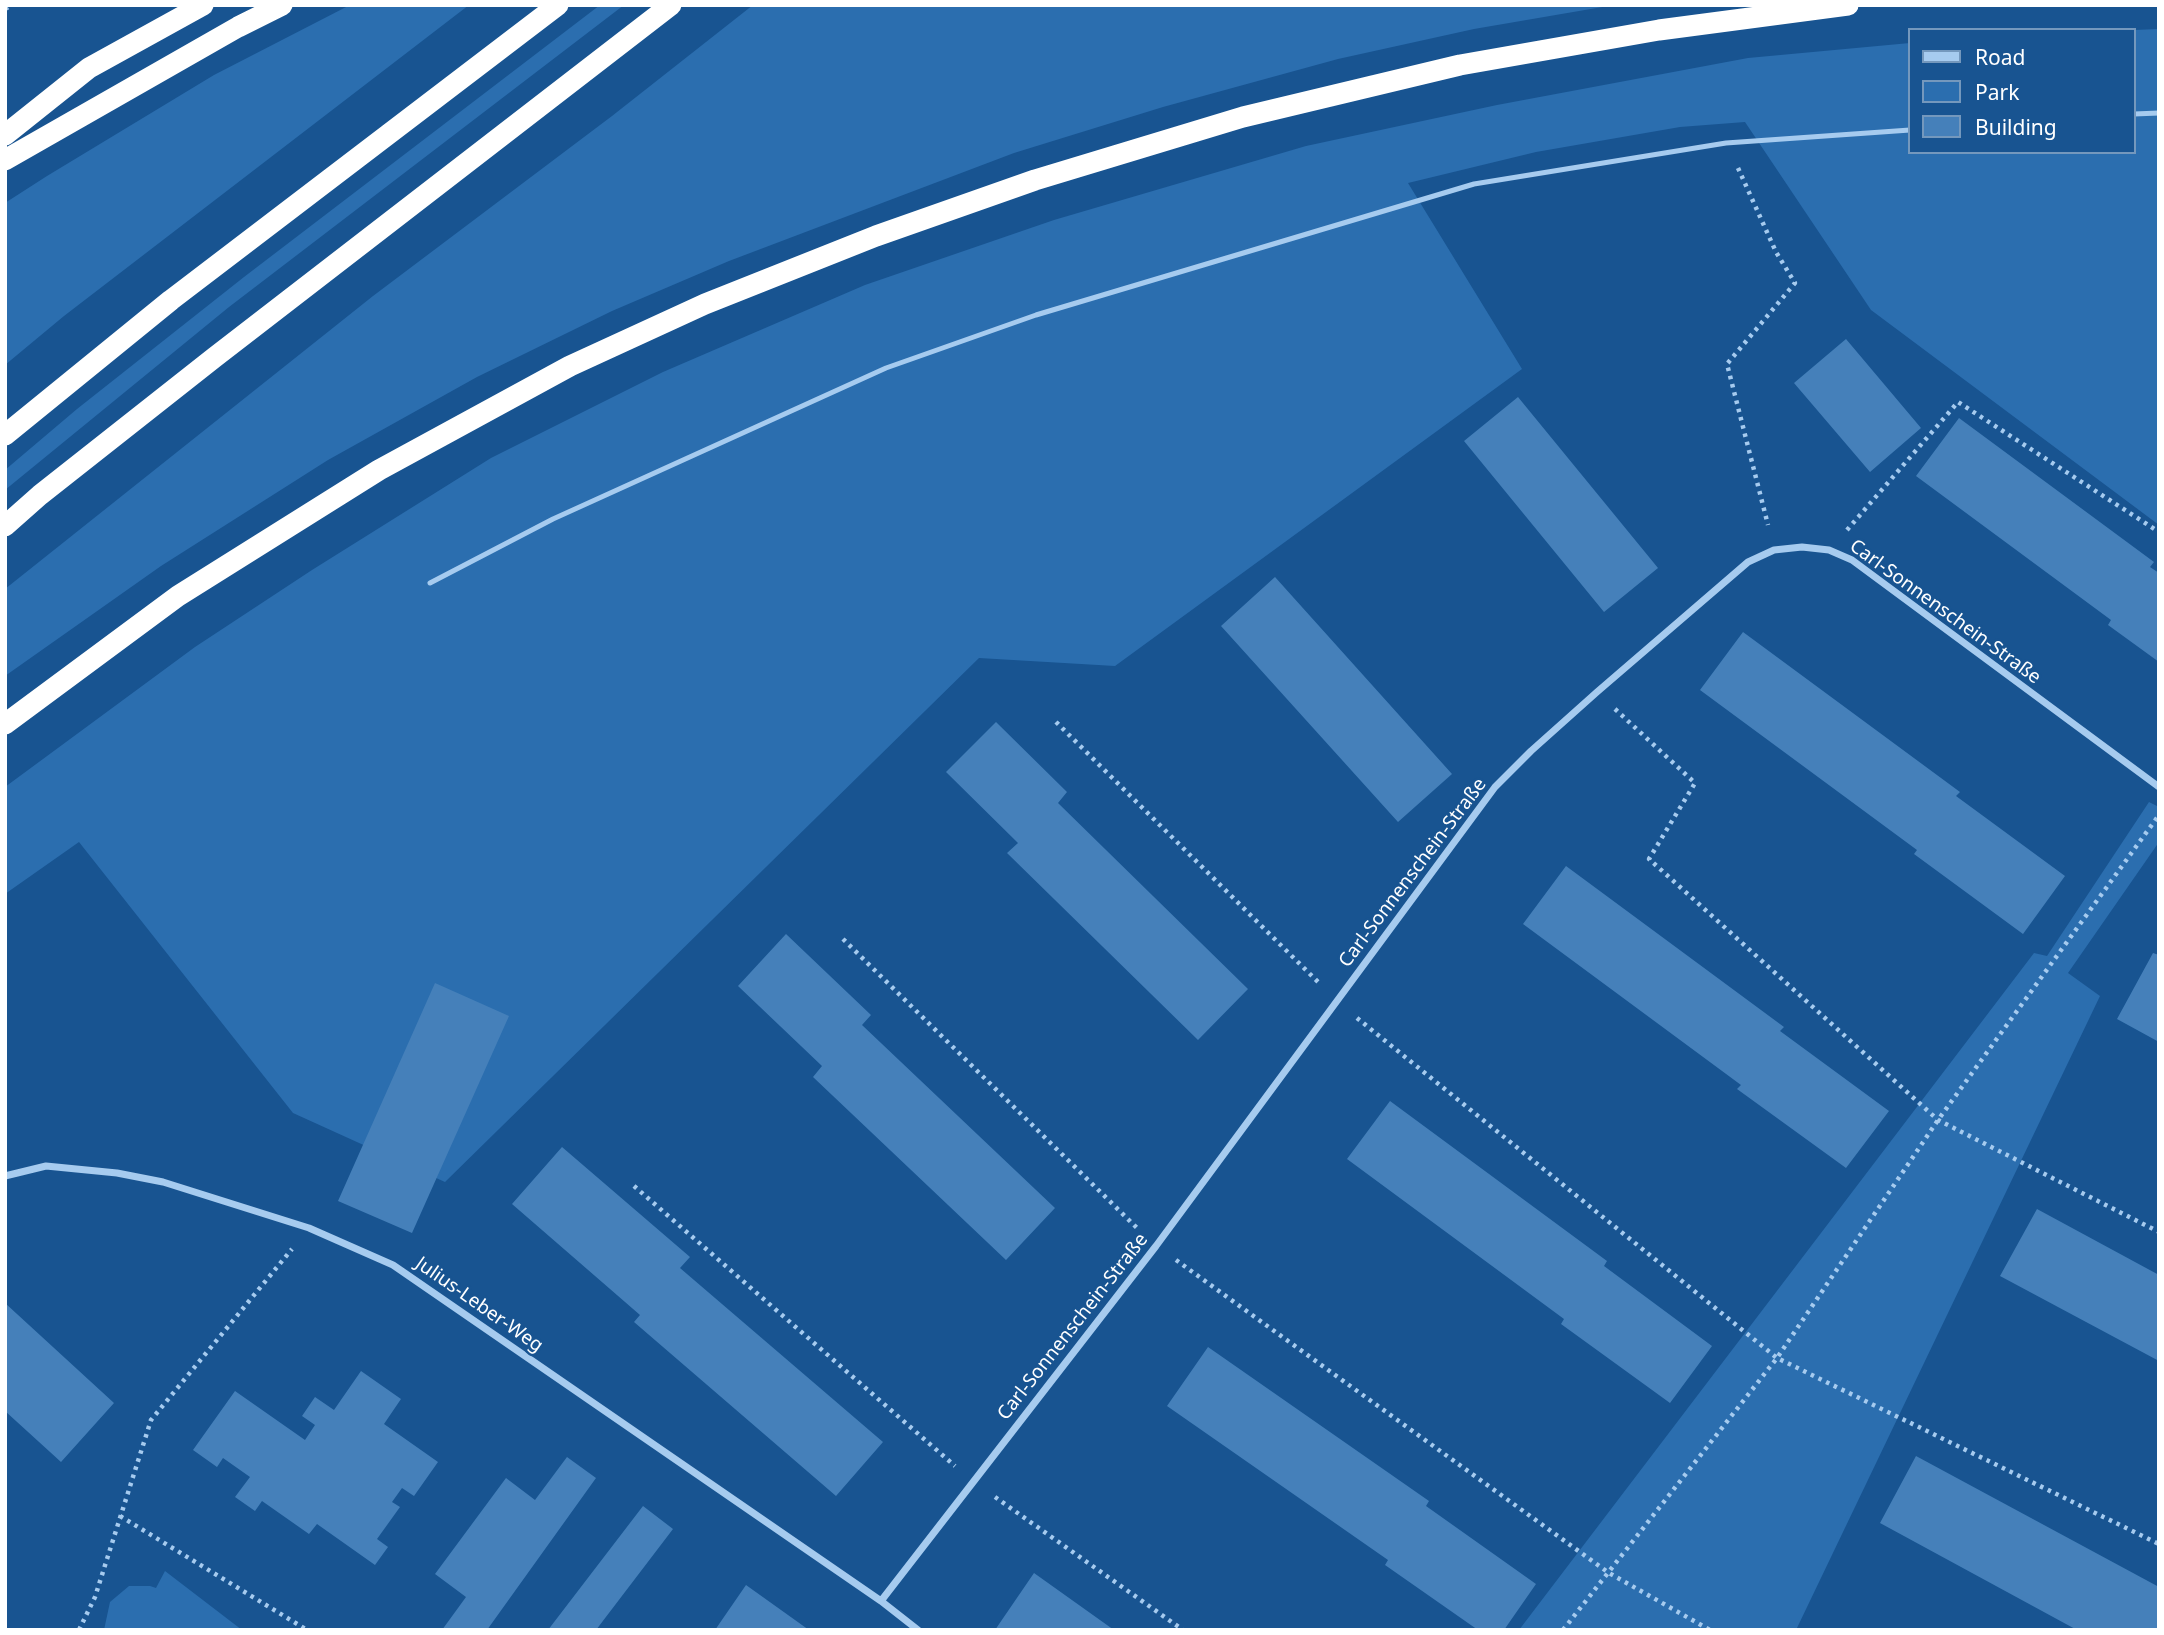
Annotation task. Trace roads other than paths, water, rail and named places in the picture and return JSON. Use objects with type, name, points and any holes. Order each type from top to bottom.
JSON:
[{"type":"highway","points":[[5,135],[89,68],[203,5]]},
{"type":"highway","points":[[5,160],[282,5]]},
{"type":"highway","points":[[5,435],[171,300],[558,5]]},
{"type":"highway","points":[[5,526],[40,495],[204,366],[671,5]]},
{"type":"highway","points":[[5,724],[178,596],[380,470],[570,366],[705,304],[876,236],[1035,180],[1256,113],[1473,63],[1659,30],[1848,5]]},
{"type":"street","name":"Carl-Sonnenschein-Straße","points":[[881,1601],[1156,1246],[1495,787],[1597,692],[1748,562],[1774,550],[1802,547],[1829,550],[1852,560],[2159,787]]},
{"type":"street","name":"Julius-Leber-Weg","points":[[5,1176],[46,1166],[117,1173],[163,1182],[309,1228],[393,1265],[881,1601]]},
{"type":"street","points":[[881,1601],[918,1630]]},
{"type":"lane","points":[[2136,114],[2159,113]]},
{"type":"lane","points":[[430,583],[553,519],[886,368],[1036,315],[1474,184],[1726,143],[1909,130]]}]
